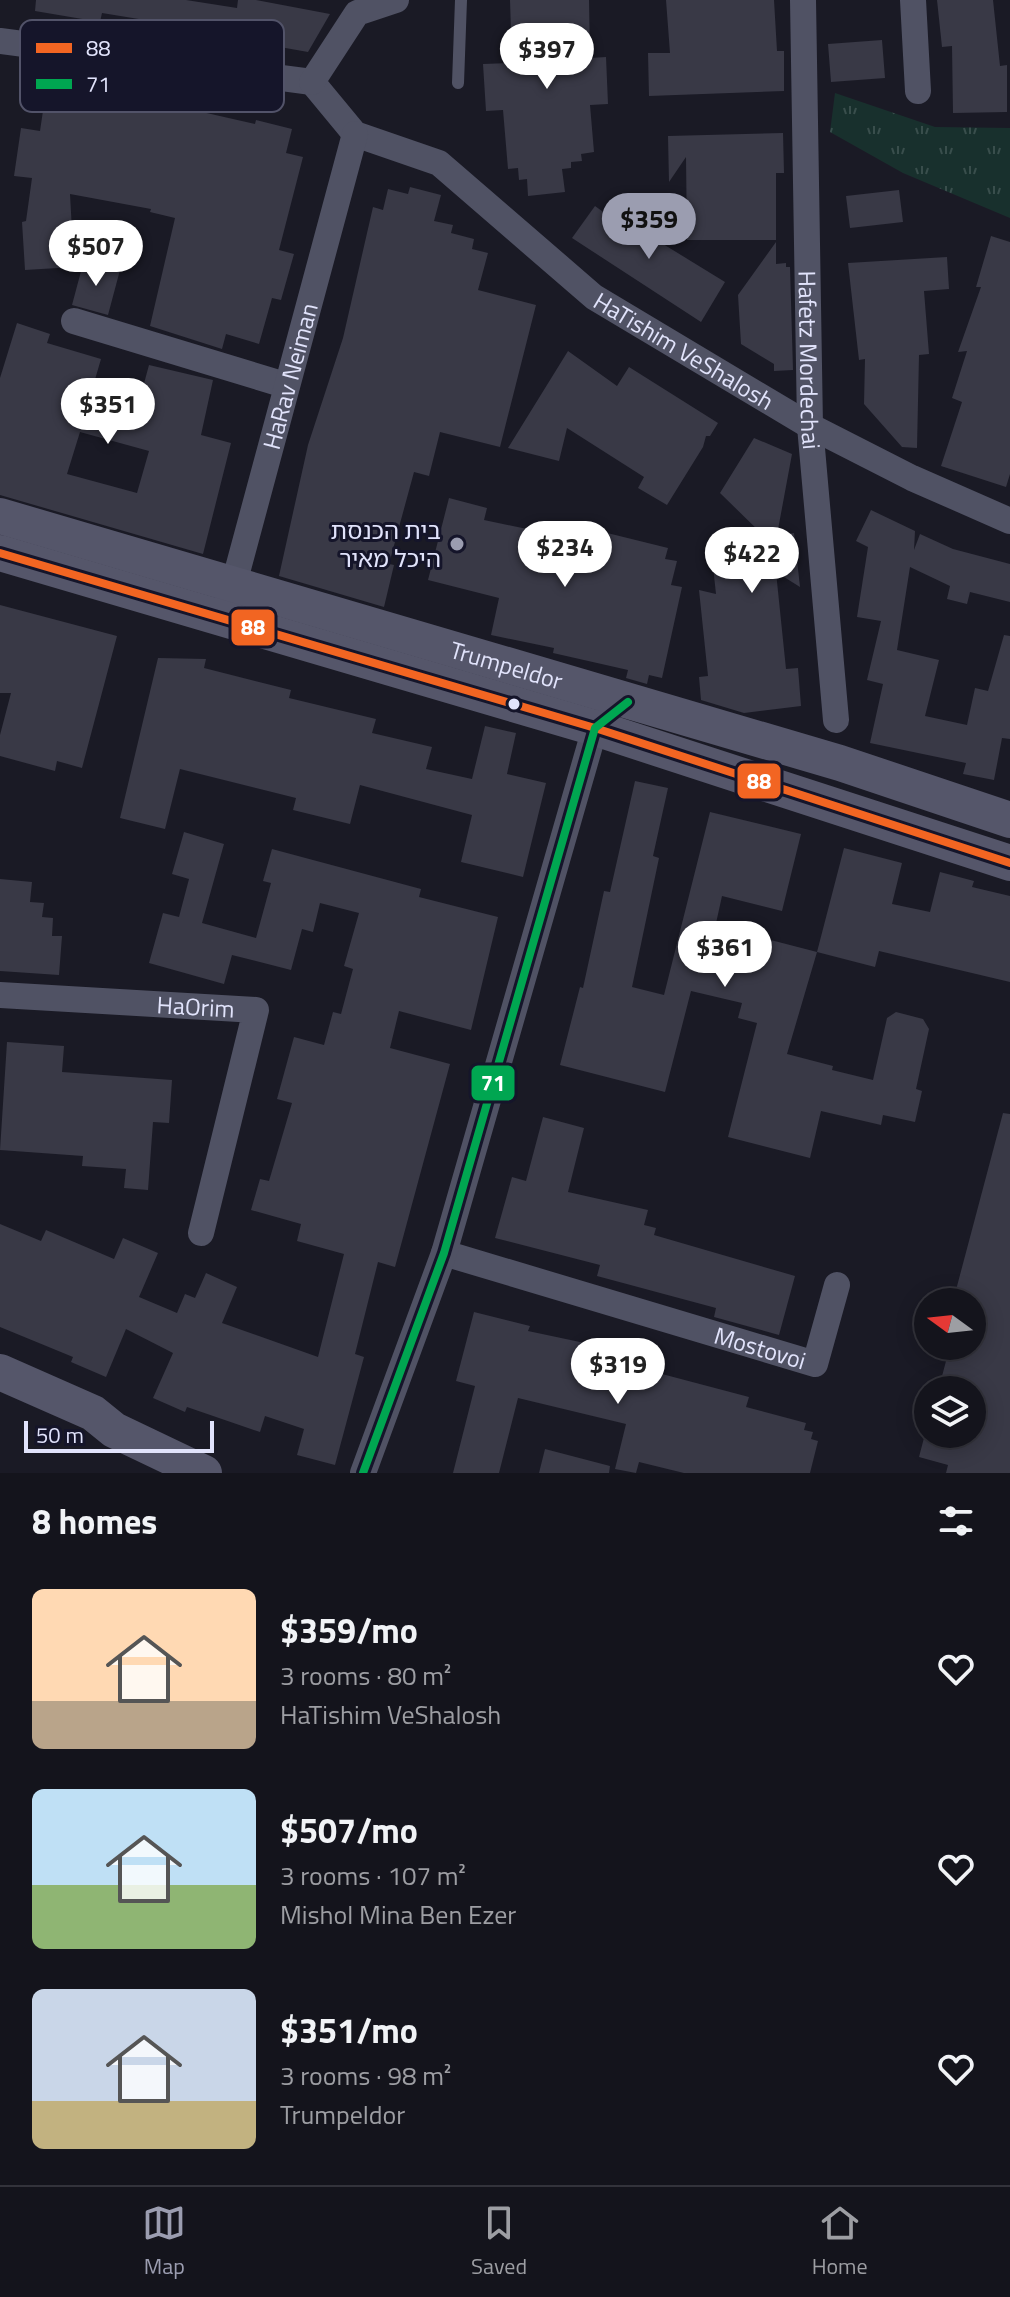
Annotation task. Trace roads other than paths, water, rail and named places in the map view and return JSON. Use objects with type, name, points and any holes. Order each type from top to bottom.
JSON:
[{"type":"main road","name":"Trumpeldor","points":[[0,516],[595,728],[1010,863]]},
{"type":"main road","name":"Trumpeldor","points":[[0,553],[229,600],[628,702],[840,763],[1010,820]]},
{"type":"main road","points":[[0,1372],[93,1413],[114,1430],[204,1473]]},
{"type":"street","points":[[312,82],[357,6],[396,0]]},
{"type":"street","name":"Hafetz Mordechai","points":[[803,0],[810,426],[836,720]]},
{"type":"street","points":[[913,0],[918,91]]},
{"type":"street","points":[[0,41],[20,44]]},
{"type":"street","points":[[284,78],[312,82],[355,134]]},
{"type":"street","name":"HaTishim VeShalosh","points":[[355,134],[439,163],[594,297],[810,426],[912,478],[1010,521]]},
{"type":"street","name":"HaRav Neiman","points":[[229,600],[355,134]]},
{"type":"street","points":[[74,321],[285,385]]},
{"type":"street","points":[[363,1473],[444,1253],[595,728],[628,702]]},
{"type":"street","name":"HaOrim","points":[[0,995],[256,1010],[201,1233]]},
{"type":"street","name":"Mostovoi","points":[[444,1253],[815,1364],[837,1285]]},
{"type":"lane","points":[[458,83],[461,0]]},
{"type":"place","name":"בית הכנסת היכל מאיר","points":[[457,544]]}]
